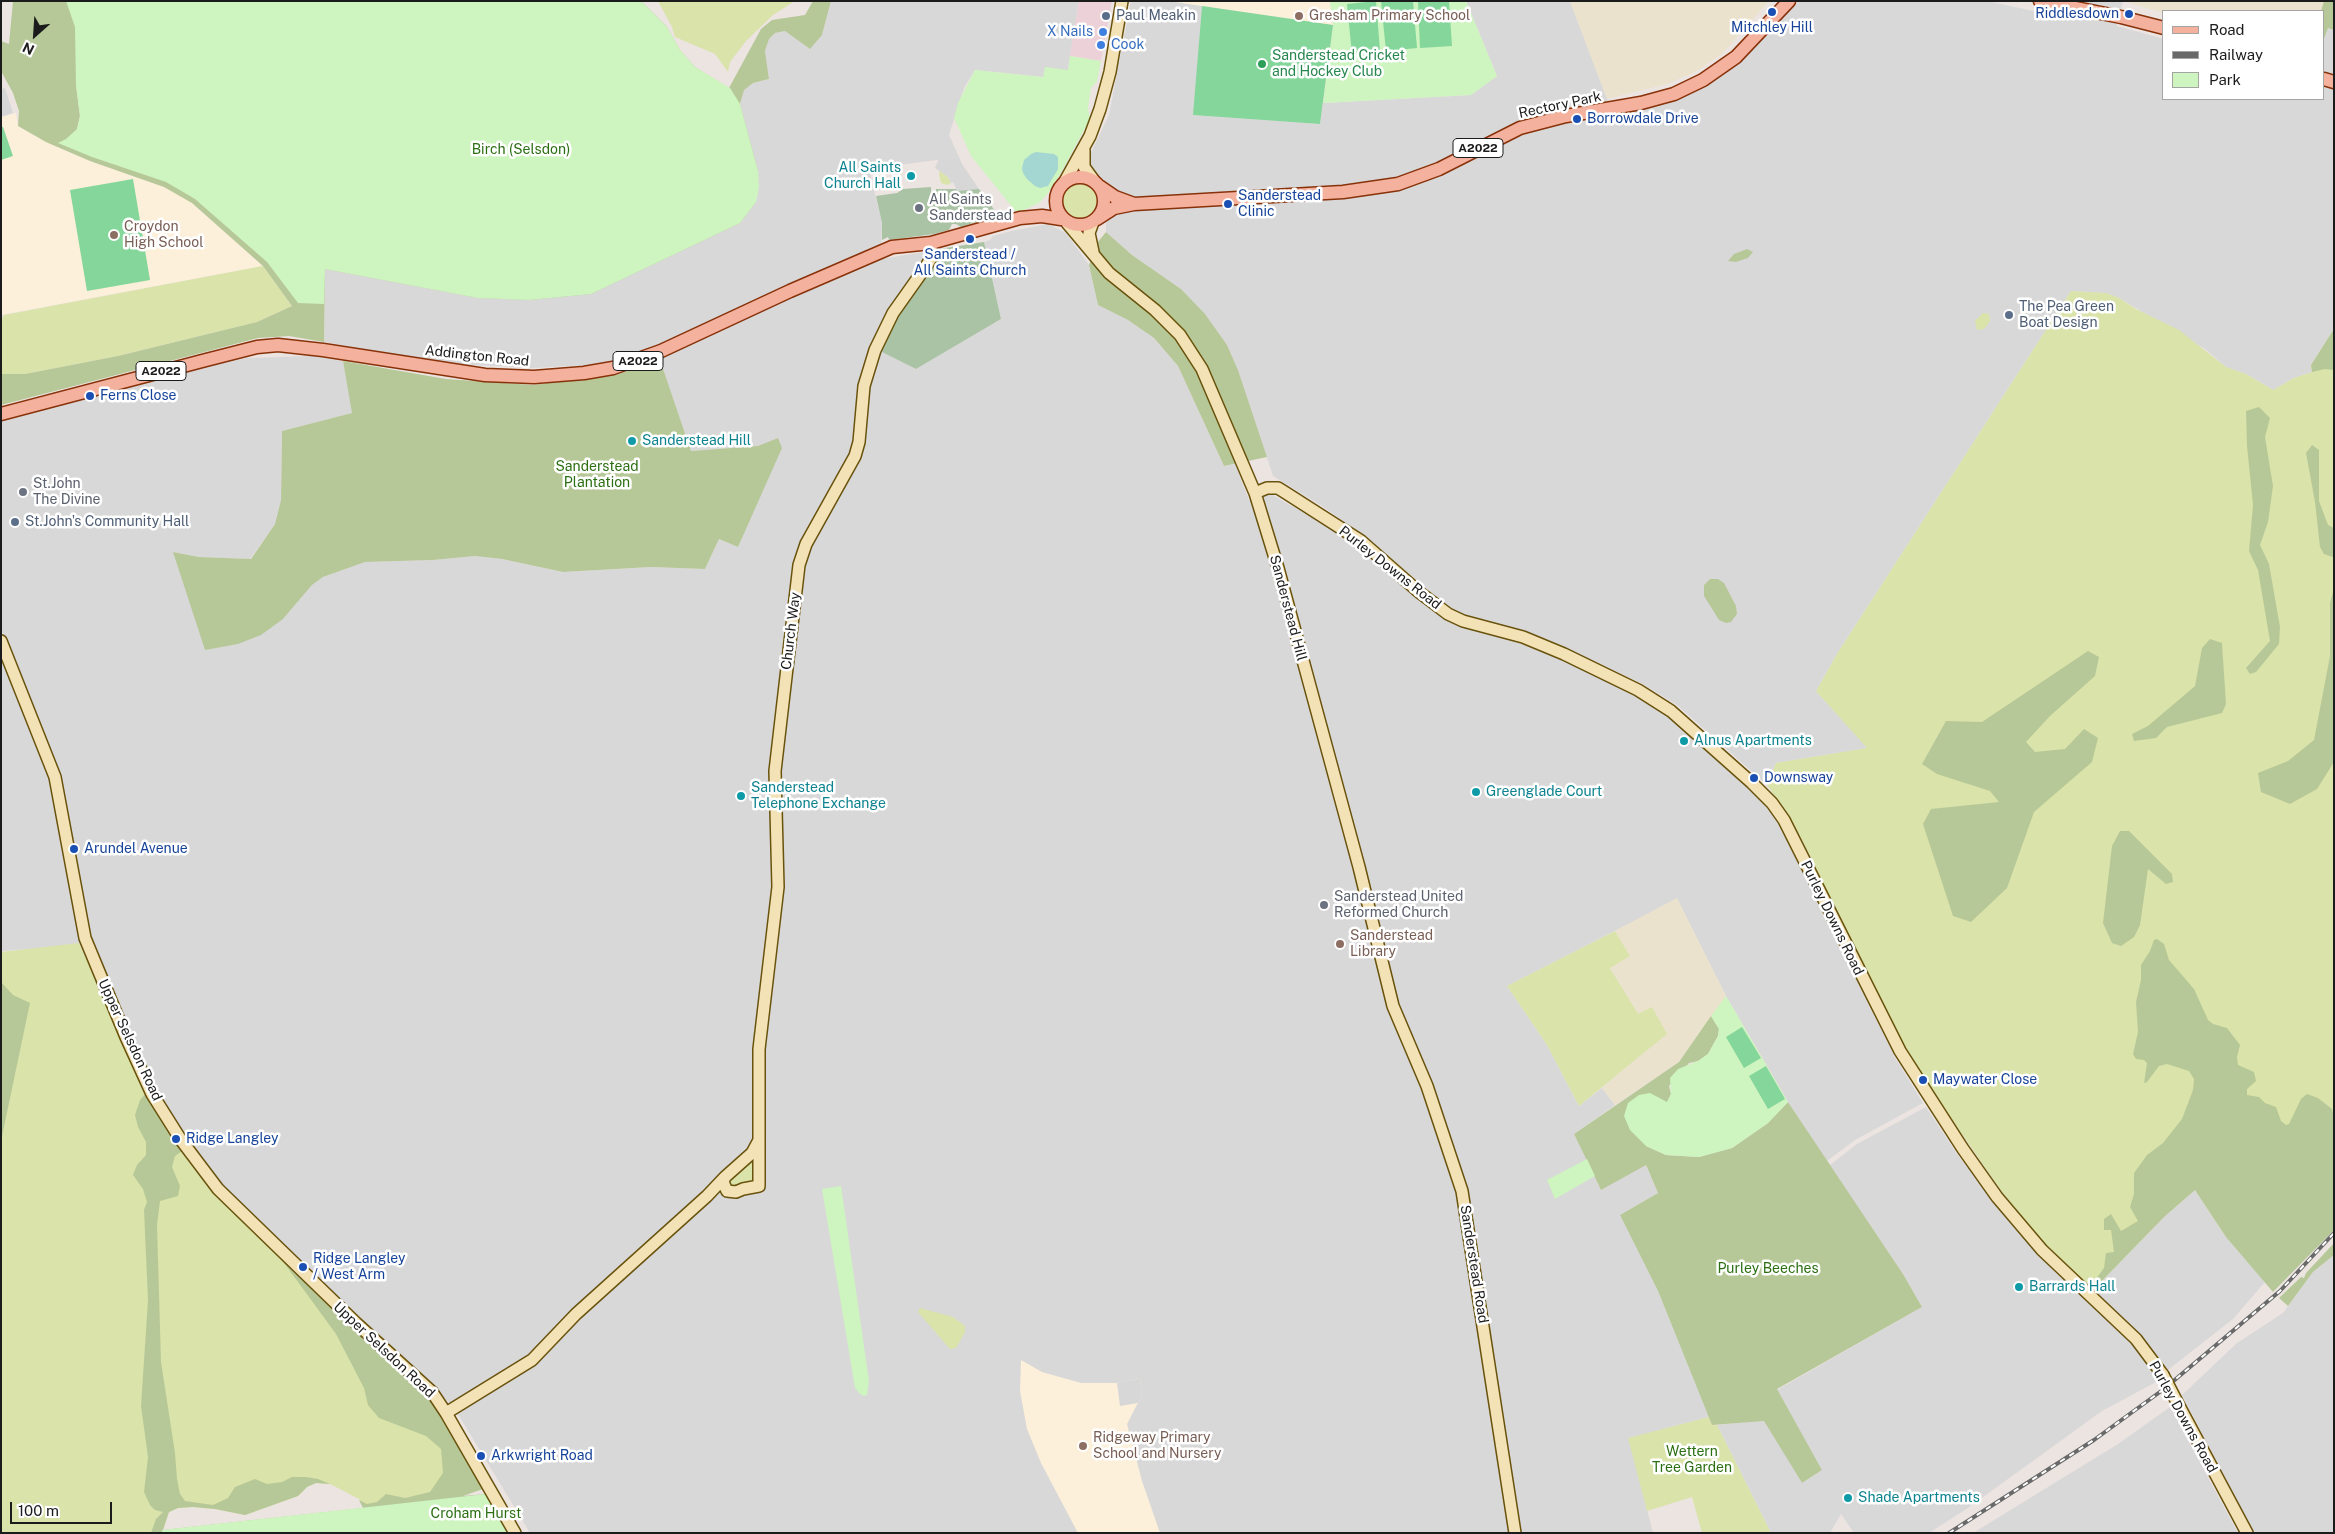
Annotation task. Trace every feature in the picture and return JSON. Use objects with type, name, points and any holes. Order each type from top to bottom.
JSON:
[{"type":"main road","name":"Rectory Park","points":[[1095,221],[1114,208],[1134,204],[1342,192],[1398,184],[1439,168],[1520,128],[1566,116],[1641,103],[1674,94],[1703,80],[1736,57],[1789,1]]},
{"type":"main road","points":[[2040,1],[2113,15],[2162,27]]},
{"type":"main road","points":[[1078,177],[1097,184],[1103,193],[1104,202],[1095,221],[1081,226],[1064,221],[1057,205],[1062,185],[1078,177]]},
{"type":"main road","name":"Rectory Park","points":[[1097,184],[1115,197],[1134,204]]},
{"type":"main road","name":"A2022","points":[[1020,218],[1046,206],[1062,185]]},
{"type":"main road","name":"A2022","points":[[1020,218],[1042,216],[1064,221]]},
{"type":"main road","name":"Addington Road","points":[[1,414],[257,347],[278,345],[323,350],[485,375],[534,377],[584,373],[613,368],[661,351],[892,247],[931,243],[1020,218]]},
{"type":"street","points":[[1062,185],[1085,146],[1105,92],[1122,1]]},
{"type":"street","points":[[1085,146],[1083,164],[1097,184]]},
{"type":"street","name":"Sanderstead Hill","points":[[1064,221],[1108,272],[1155,310],[1180,334],[1202,368],[1255,493],[1278,568],[1359,867],[1393,1006]]},
{"type":"street","points":[[1094,257],[1089,232],[1095,221]]},
{"type":"street","name":"Church Way","points":[[759,1140],[759,1049],[778,888],[775,771],[799,565],[806,544],[855,456],[859,442],[864,386],[874,350],[893,313],[931,258],[931,243]]},
{"type":"street","name":"Purley Downs Road","points":[[1255,493],[1268,488],[1278,488],[1286,493],[1361,541],[1419,592],[1448,614],[1463,621],[1523,637],[1564,654],[1638,690],[1671,711],[1772,803],[1784,820],[1900,1051],[1963,1149],[1997,1196],[2042,1250],[2136,1339],[2163,1375],[2247,1533]]},
{"type":"street","name":"Upper Selsdon Road","points":[[1,640],[55,778],[85,938],[152,1094],[181,1140],[218,1189],[356,1323],[432,1392],[446,1412],[515,1533]]},
{"type":"street","name":"Sanderstead Road","points":[[1393,1006],[1428,1086],[1462,1191],[1515,1533]]},
{"type":"street","points":[[707,1196],[717,1192],[731,1193],[759,1186],[759,1140]]},
{"type":"street","points":[[446,1412],[532,1360],[576,1314],[746,1159],[754,1150],[759,1140]]},
{"type":"street","points":[[746,1159],[755,1158],[760,1164]]},
{"type":"street","points":[[725,1178],[724,1187],[731,1193]]},
{"type":"shaded area","points":[[831,1],[1079,1],[1068,70],[1043,77],[975,70],[964,88],[949,135],[959,157],[869,169],[882,223],[881,259],[924,252],[925,259],[871,346],[916,369],[1001,319],[984,242],[990,240],[993,236],[1048,224],[1066,233],[1089,265],[1098,305],[1128,320],[1154,338],[1178,366],[1224,466],[1235,464],[1249,500],[1271,494],[1316,520],[1357,546],[1385,568],[1432,611],[1458,626],[1519,643],[1560,659],[1635,694],[1663,713],[1761,800],[1776,821],[1790,847],[1894,1056],[1923,1103],[1855,1140],[1827,1161],[1788,1102],[1726,996],[1677,899],[1507,986],[1547,1045],[1579,1106],[1602,1088],[1615,1105],[1574,1134],[1601,1190],[1645,1164],[1658,1193],[1620,1215],[1658,1291],[1709,1417],[1629,1438],[1653,1533],[530,1533],[453,1406],[339,1302],[218,1184],[190,1147],[163,1104],[128,1031],[94,941],[44,948],[2,951],[1,421],[155,378],[247,358],[310,356],[343,361],[353,413],[282,431],[281,500],[275,524],[250,559],[199,557],[173,552],[283,619],[312,585],[323,577],[365,562],[433,560],[475,556],[502,559],[563,572],[651,567],[705,569],[719,539],[738,547],[751,516],[758,446],[691,451],[655,347],[615,360],[586,365],[534,368],[452,364],[324,342],[325,269],[478,298],[529,300],[740,223],[756,202],[759,187],[740,104],[744,89],[753,83],[769,79],[765,51],[769,39],[775,33],[785,31],[810,48],[822,35]]},
{"type":"shaded area","points":[[1079,1],[1112,1],[1101,61],[1070,56]]},
{"type":"shaded area","points":[[1131,1],[1170,1],[1202,6],[1194,115],[1320,124],[1323,103],[1471,95],[1497,76],[1466,1],[1570,1],[1611,109],[1674,94],[1736,57],[1799,1],[1987,1],[2066,18],[2070,1],[2123,1],[2117,26],[2162,38],[2162,100],[2325,100],[2325,36],[2328,28],[2334,30],[2334,329],[2311,365],[2312,372],[2294,378],[2273,390],[2246,374],[2226,367],[2205,349],[2119,298],[2106,293],[2071,291],[1837,654],[1816,691],[1868,748],[1776,763],[1767,785],[1677,705],[1641,683],[1565,647],[1524,631],[1465,615],[1450,608],[1364,536],[1322,506],[1273,476],[1238,370],[1227,345],[1181,289],[1132,255],[1106,232],[1106,220],[1112,213],[1112,187],[1089,167],[1088,159],[1109,115]]},
{"type":"shaded area","name":"Gresham Primary School","points":[[1170,1],[1330,1],[1333,25],[1202,6]]},
{"type":"shaded area","points":[[1570,1],[1769,1],[1722,54],[1695,72],[1667,84],[1607,99]]},
{"type":"shaded area","points":[[2123,1],[2324,1],[2321,10],[2162,10],[2162,12]]},
{"type":"shaded area","points":[[5,88],[13,113],[1,117],[1,89]]},
{"type":"shaded area","name":"Croydon High School","points":[[16,113],[18,126],[46,142],[90,161],[164,187],[192,203],[263,266],[1,315],[1,117]]},
{"type":"shaded area","points":[[959,157],[979,189],[957,191],[953,182],[951,183],[948,177],[935,168],[939,159]]},
{"type":"shaded area","points":[[1677,898],[1726,996],[1679,1062],[1615,1105],[1602,1088],[1667,1034],[1638,1015],[1610,967],[1630,956],[1615,931]]},
{"type":"shaded area","points":[[1926,1107],[1957,1154],[2014,1228],[2056,1273],[2132,1341],[2158,1381],[2102,1411],[1968,1508],[1929,1533],[1854,1533],[1841,1514],[1830,1533],[1771,1533],[1717,1425],[1764,1420],[1802,1483],[1822,1470],[1777,1390],[1922,1307],[1903,1274],[1830,1165],[1857,1144]]},
{"type":"shaded area","points":[[2195,1190],[2226,1237],[2265,1282],[2233,1319],[2168,1370],[2139,1334],[2093,1290],[2164,1217]]},
{"type":"shaded area","points":[[2334,1255],[2334,1533],[2254,1533],[2182,1395],[2237,1343],[2283,1313],[2313,1272]]},
{"type":"shaded area","name":"Ridgeway Primary School and Nursery","points":[[1021,1360],[1042,1372],[1081,1383],[1117,1383],[1140,1378],[1142,1395],[1127,1424],[1142,1481],[1160,1533],[1078,1533],[1041,1463],[1027,1429],[1020,1391]]},
{"type":"shaded area","points":[[1140,1378],[1142,1395],[1138,1403],[1120,1406],[1117,1383]]},
{"type":"shaded area","points":[[2170,1407],[2238,1533],[1973,1533],[2118,1444]]},
{"type":"green space","points":[[13,1],[267,1],[76,85],[80,116],[77,129],[739,204],[756,202],[740,223],[591,294],[529,300],[478,298],[325,269],[324,342],[289,336],[258,338],[1,405],[1,374],[25,374],[118,356],[257,322],[292,306],[263,266],[192,203],[164,187],[90,161],[46,142],[18,126],[19,111],[13,93],[1,71],[1,41],[9,44]]},
{"type":"green space","name":"Birch (Selsdon)","points":[[66,1],[641,1],[667,27],[680,50],[695,67],[730,88],[740,104],[758,171],[759,187],[756,202],[740,223],[591,294],[529,300],[478,298],[325,269],[324,304],[298,303],[267,262],[195,199],[166,182],[92,157],[58,143],[66,139],[77,129],[80,116],[76,85],[75,27]]},
{"type":"green space","points":[[641,1],[667,27],[680,50],[695,67],[729,88],[761,29],[772,20],[805,15],[813,1],[831,1],[822,35],[810,49],[785,31],[775,33],[769,39],[765,51],[769,79],[753,83],[744,90],[740,104],[758,171],[749,171]]},
{"type":"green space","points":[[658,1],[795,1],[773,15],[746,41],[730,62],[728,72],[715,54],[675,37],[672,27]]},
{"type":"green space","points":[[1330,1],[1466,1],[1497,76],[1471,95],[1323,103],[1333,25]]},
{"type":"green space","points":[[1376,1],[1380,51],[1352,54],[1347,4]]},
{"type":"green space","points":[[1381,1],[1413,1],[1417,48],[1386,51]]},
{"type":"green space","points":[[1418,1],[1449,1],[1452,46],[1420,48]]},
{"type":"green space","points":[[2324,1],[2334,1],[2334,30],[2328,28],[2325,36],[2325,10],[2321,10]]},
{"type":"green space","name":"Sanderstead Cricket and Hockey Club","points":[[1202,6],[1333,25],[1320,124],[1193,115]]},
{"type":"green space","points":[[1070,56],[1101,61],[1097,81],[1091,88],[1088,108],[1090,119],[1048,193],[1039,203],[1017,213],[971,156],[954,118],[958,103],[975,70],[1043,77],[1045,67],[1068,70]]},
{"type":"green space","points":[[1,127],[3,127],[13,156],[1,160]]},
{"type":"green space","points":[[940,171],[948,177],[951,183],[947,185],[941,183]]},
{"type":"green space","points":[[133,179],[150,280],[87,291],[70,190]]},
{"type":"green space","points":[[1080,184],[1087,185],[1093,189],[1097,195],[1097,209],[1093,215],[1087,219],[1080,220],[1073,219],[1067,215],[1063,209],[1062,202],[1063,195],[1067,189],[1073,185]]},
{"type":"green space","points":[[931,187],[931,191],[936,191],[936,189],[979,189],[998,215],[961,227],[952,224],[949,230],[934,234],[889,240],[888,237],[882,240],[882,223],[876,196],[897,193],[903,189]]},
{"type":"green space","points":[[1106,232],[1132,255],[1181,289],[1205,314],[1227,345],[1238,370],[1267,457],[1224,466],[1178,366],[1154,338],[1128,320],[1098,305],[1089,265],[1097,243]]},
{"type":"green space","points":[[984,242],[1001,319],[916,369],[880,351],[898,315],[937,261],[939,249]]},
{"type":"green space","points":[[1747,249],[1753,252],[1748,258],[1736,262],[1728,261],[1734,254]]},
{"type":"green space","points":[[263,266],[292,306],[257,322],[118,356],[25,374],[1,374],[1,320],[4,315]]},
{"type":"green space","points":[[2071,291],[2106,293],[2119,298],[2136,309],[2179,330],[2226,367],[2246,374],[2273,390],[2294,378],[2312,372],[2311,365],[2334,329],[2334,1209],[2268,1284],[2226,1237],[2195,1190],[2164,1217],[2093,1290],[2049,1249],[2002,1192],[1905,1048],[1804,844],[1789,816],[1767,785],[1776,763],[1867,748],[1816,691],[1837,654]]},
{"type":"green space","points":[[1983,313],[1989,314],[1990,321],[1984,329],[1977,330],[1975,321]]},
{"type":"green space","points":[[2334,329],[2334,370],[2325,369],[2312,372],[2311,365]]},
{"type":"green space","name":"Sanderstead Plantation","points":[[660,360],[691,451],[758,446],[778,438],[782,448],[738,547],[719,539],[705,569],[651,567],[563,572],[502,559],[475,556],[433,560],[365,562],[323,577],[312,585],[283,619],[261,635],[238,644],[205,650],[173,552],[199,557],[251,559],[275,524],[281,500],[282,431],[352,413],[343,361],[446,379],[533,385],[618,374]]},
{"type":"green space","points":[[2259,407],[2270,418],[2265,437],[2273,486],[2268,522],[2260,545],[2269,564],[2280,627],[2279,644],[2256,672],[2250,674],[2246,668],[2270,641],[2258,570],[2249,551],[2253,505],[2247,446],[2246,411]]},
{"type":"green space","points":[[2312,445],[2319,450],[2319,501],[2328,525],[2334,528],[2333,557],[2324,554],[2320,547],[2315,502],[2306,453]]},
{"type":"green space","points":[[1710,579],[1718,579],[1724,583],[1736,606],[1737,614],[1731,622],[1726,623],[1719,620],[1704,596],[1704,585]]},
{"type":"green space","points":[[2334,588],[2334,762],[2317,789],[2290,804],[2261,792],[2258,773],[2288,761],[2314,740],[2330,656],[2330,603]]},
{"type":"green space","points":[[2210,639],[2222,643],[2226,704],[2222,713],[2167,727],[2156,738],[2134,741],[2132,734],[2148,726],[2195,686],[2202,648]]},
{"type":"green space","points":[[2088,651],[2099,657],[2095,676],[2050,716],[2026,742],[2035,752],[2065,749],[2084,729],[2098,738],[2092,762],[2034,812],[2007,888],[1971,922],[1953,916],[1923,824],[1931,809],[1999,802],[1990,791],[1937,774],[1922,764],[1946,721],[1982,722]]},
{"type":"green space","points":[[2120,831],[2129,831],[2172,874],[2173,882],[2166,884],[2148,869],[2140,925],[2134,937],[2121,946],[2112,943],[2103,923],[2112,846]]},
{"type":"green space","points":[[1615,931],[1630,956],[1610,968],[1638,1014],[1652,1007],[1667,1034],[1579,1106],[1547,1045],[1507,986]]},
{"type":"green space","points":[[2157,939],[2164,944],[2169,960],[2194,989],[2208,1020],[2213,1024],[2227,1028],[2240,1045],[2237,1057],[2238,1065],[2254,1072],[2256,1081],[2247,1089],[2247,1095],[2259,1097],[2265,1103],[2276,1107],[2281,1121],[2286,1125],[2289,1124],[2301,1099],[2307,1094],[2318,1098],[2332,1109],[2334,1118],[2334,1230],[2273,1292],[2226,1237],[2195,1190],[2164,1217],[2093,1290],[2090,1287],[2104,1268],[2106,1253],[2114,1252],[2111,1230],[2104,1230],[2104,1219],[2111,1214],[2121,1231],[2138,1221],[2130,1207],[2134,1194],[2134,1173],[2147,1155],[2163,1143],[2182,1119],[2193,1090],[2194,1079],[2189,1071],[2167,1064],[2159,1066],[2147,1082],[2144,1083],[2147,1063],[2144,1060],[2136,1059],[2133,1054],[2138,1032],[2136,1002],[2141,980],[2141,965],[2150,951],[2154,940]]},
{"type":"green space","points":[[79,943],[153,1106],[182,1151],[211,1189],[279,1256],[426,1393],[483,1489],[373,1524],[359,1499],[330,1484],[316,1483],[307,1487],[298,1496],[245,1515],[215,1509],[178,1508],[169,1512],[162,1533],[1,1533],[1,952]]},
{"type":"green space","points":[[1,982],[13,995],[30,1003],[1,1141]]},
{"type":"green space","points":[[1726,996],[1788,1102],[1768,1123],[1732,1148],[1699,1157],[1666,1155],[1646,1146],[1630,1130],[1624,1116],[1628,1103],[1639,1095],[1650,1093],[1667,1102],[1671,1094],[1670,1078],[1678,1069],[1698,1061],[1708,1054],[1718,1036],[1719,1029],[1711,1016]]},
{"type":"green space","name":"Purley Beeches","points":[[1711,1016],[1719,1029],[1718,1036],[1708,1054],[1698,1061],[1689,1063],[1669,1086],[1671,1094],[1667,1103],[1662,1102],[1658,1097],[1646,1146],[1666,1155],[1699,1157],[1732,1148],[1768,1123],[1788,1102],[1903,1274],[1922,1307],[1777,1389],[1822,1470],[1802,1483],[1764,1421],[1712,1425],[1658,1291],[1620,1215],[1658,1193],[1646,1165],[1601,1190],[1574,1134],[1679,1062]]},
{"type":"green space","points":[[1742,1027],[1761,1058],[1744,1068],[1726,1037]]},
{"type":"green space","points":[[1766,1066],[1785,1099],[1768,1109],[1749,1076]]},
{"type":"green space","points":[[146,1093],[182,1151],[175,1156],[172,1167],[180,1186],[178,1196],[160,1201],[157,1225],[161,1362],[180,1494],[185,1501],[213,1505],[228,1498],[235,1487],[255,1479],[267,1484],[282,1482],[292,1477],[306,1477],[330,1484],[316,1483],[307,1487],[298,1496],[245,1515],[215,1509],[178,1508],[169,1512],[163,1530],[363,1508],[359,1500],[367,1504],[377,1502],[386,1494],[405,1498],[430,1492],[443,1473],[441,1449],[426,1436],[379,1418],[368,1405],[364,1388],[336,1334],[279,1256],[426,1393],[483,1489],[463,1496],[486,1494],[509,1533],[151,1533],[156,1519],[163,1512],[155,1510],[150,1505],[144,1492],[148,1457],[141,1406],[148,1300],[144,1210],[147,1202],[143,1189],[133,1175],[137,1165],[146,1155],[146,1142],[138,1127],[135,1115],[140,1100]]},
{"type":"green space","points":[[751,1159],[754,1160],[757,1180],[730,1190],[728,1178]]},
{"type":"green space","points":[[1587,1159],[1595,1176],[1555,1199],[1547,1180]]},
{"type":"green space","points":[[841,1186],[869,1381],[867,1395],[864,1396],[855,1388],[822,1189]]},
{"type":"green space","points":[[2334,1243],[2334,1255],[2313,1272],[2288,1306],[2279,1298],[2301,1277],[2304,1278],[2306,1273]]},
{"type":"green space","points":[[920,1308],[953,1317],[965,1326],[965,1332],[956,1348],[950,1349],[918,1312]]},
{"type":"green space","name":"Wettern Tree Garden","points":[[1709,1417],[1712,1425],[1717,1425],[1771,1533],[1702,1533],[1692,1497],[1647,1511],[1628,1438]]},
{"type":"green space","name":"Croham Hurst","points":[[486,1494],[509,1533],[162,1533],[162,1530]]},
{"type":"water","points":[[1036,152],[1054,154],[1058,157],[1058,169],[1048,186],[1040,188],[1027,179],[1022,168],[1024,160]]},
{"type":"railway","points":[[1949,1533],[2094,1440],[2164,1389],[2280,1291],[2334,1233]]},
{"type":"place","name":"Mitchley Hill","points":[[1772,12]]},
{"type":"place","name":"Riddlesdown","points":[[2129,14]]},
{"type":"place","name":"Paul Meakin","points":[[1106,16]]},
{"type":"place","name":"Gresham Primary School","points":[[1299,16]]},
{"type":"place","name":"X Nails","points":[[1103,32]]},
{"type":"place","name":"Cook","points":[[1101,45]]},
{"type":"place","name":"Sanderstead Cricket and Hockey Club","points":[[1262,64]]},
{"type":"place","name":"Borrowdale Drive","points":[[1577,119]]},
{"type":"place","name":"All Saints Church Hall","points":[[911,176]]},
{"type":"place","name":"Sanderstead Clinic","points":[[1228,204]]},
{"type":"place","name":"All Saints Sanderstead","points":[[919,208]]},
{"type":"place","name":"Croydon High School","points":[[114,235]]},
{"type":"place","name":"Sanderstead / All Saints Church","points":[[970,239]]},
{"type":"place","name":"The Pea Green Boat Design","points":[[2009,315]]},
{"type":"place","name":"Ferns Close","points":[[90,396]]},
{"type":"place","name":"Sanderstead Hill","points":[[632,441]]},
{"type":"place","name":"St.John The Divine","points":[[23,492]]},
{"type":"place","name":"St.John's Community Hall","points":[[15,522]]},
{"type":"place","name":"Alnus Apartments","points":[[1684,741]]},
{"type":"place","name":"Downsway","points":[[1754,778]]},
{"type":"place","name":"Greenglade Court","points":[[1476,792]]},
{"type":"place","name":"Sanderstead Telephone Exchange","points":[[741,796]]},
{"type":"place","name":"Arundel Avenue","points":[[74,849]]},
{"type":"place","name":"Sanderstead United Reformed Church","points":[[1324,905]]},
{"type":"place","name":"Sanderstead Library","points":[[1340,944]]},
{"type":"place","name":"Maywater Close","points":[[1923,1080]]},
{"type":"place","name":"Ridge Langley","points":[[176,1139]]},
{"type":"place","name":"Ridge Langley / West Arm","points":[[303,1267]]},
{"type":"place","name":"Barrards Hall","points":[[2019,1287]]},
{"type":"place","name":"Ridgeway Primary School and Nursery","points":[[1083,1446]]},
{"type":"place","name":"Arkwright Road","points":[[481,1456]]},
{"type":"place","name":"Shade Apartments","points":[[1848,1498]]}]
